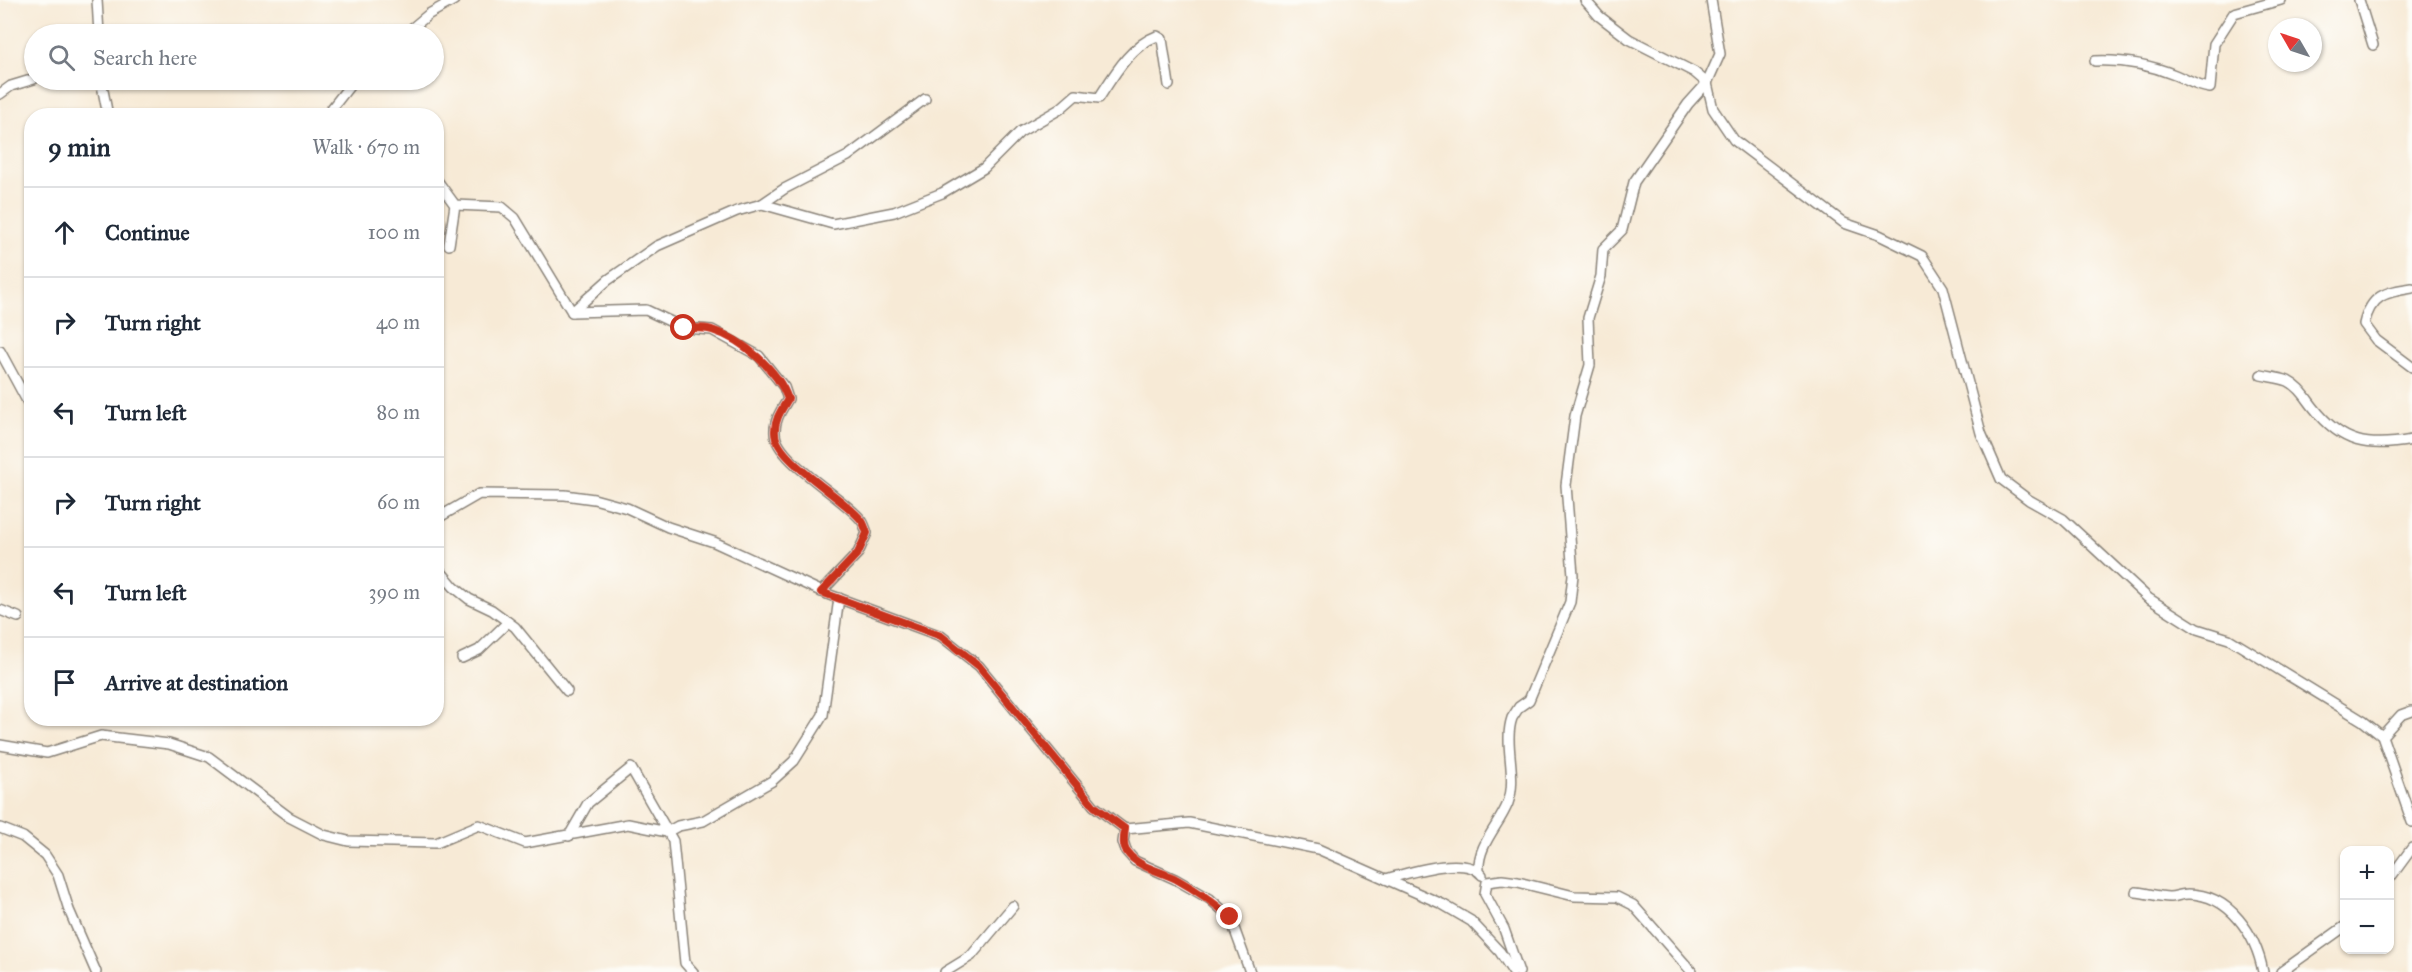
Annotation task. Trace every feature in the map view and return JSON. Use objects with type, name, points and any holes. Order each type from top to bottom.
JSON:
[{"type":"street","points":[[97,0],[98,24]]},
{"type":"street","points":[[417,24],[429,14],[454,0]]},
{"type":"street","points":[[1585,0],[1599,16],[1629,39],[1694,72],[1707,83],[1713,109],[1734,140],[1844,222],[1880,235],[1922,256],[1943,288],[1982,433],[2001,479],[2029,500],[2063,519],[2148,598],[2197,629],[2229,639],[2354,715],[2382,735],[2412,822]]},
{"type":"street","points":[[1479,871],[1479,860],[1486,842],[1509,801],[1512,718],[1519,707],[1529,700],[1570,602],[1573,575],[1566,485],[1575,416],[1590,365],[1588,318],[1601,276],[1603,249],[1622,230],[1634,182],[1688,104],[1707,83],[1720,54],[1711,0]]},
{"type":"street","points":[[2095,61],[2124,60],[2176,75],[2194,86],[2210,88],[2214,44],[2234,13],[2281,0]]},
{"type":"street","points":[[2359,0],[2373,45]]},
{"type":"street","points":[[762,204],[833,224],[894,212],[942,193],[984,168],[1020,132],[1060,109],[1076,95],[1099,98],[1132,52],[1144,41],[1157,36],[1162,39],[1169,85]]},
{"type":"street","points":[[0,94],[11,86],[24,82]]},
{"type":"street","points":[[103,90],[106,108]]},
{"type":"street","points":[[332,108],[346,90]]},
{"type":"street","points":[[572,312],[608,280],[657,246],[737,211],[762,204],[784,189],[848,156],[925,99]]},
{"type":"street","points":[[444,190],[455,205],[449,245]]},
{"type":"street","points":[[455,205],[502,207],[515,218],[572,312]]},
{"type":"street","points":[[2412,288],[2387,291],[2368,307],[2364,324],[2376,340],[2412,367]]},
{"type":"street","points":[[572,312],[646,310],[684,328],[712,330],[759,356],[784,387],[788,399],[778,416],[774,434],[780,447],[825,491],[862,520],[867,533],[858,553],[821,592]]},
{"type":"street","points":[[0,351],[24,395]]},
{"type":"street","points":[[2261,375],[2288,381],[2299,388],[2330,428],[2358,442],[2385,445],[2412,440]]},
{"type":"street","points":[[444,514],[479,494],[565,495],[594,499],[627,508],[668,527],[714,542],[821,592],[941,636],[979,666],[1094,806],[1125,829],[1189,824],[1318,849],[1442,904],[1471,921],[1500,952],[1513,972]]},
{"type":"street","points":[[444,575],[469,599],[492,610],[508,622],[567,691]]},
{"type":"street","points":[[0,745],[47,753],[101,736],[169,744],[209,757],[289,817],[324,835],[348,841],[395,844],[436,843],[479,825],[525,843],[628,824],[667,832],[678,826],[703,820],[772,781],[794,761],[823,715],[839,598]]},
{"type":"street","points":[[0,610],[18,617]]},
{"type":"street","points":[[462,658],[479,650],[508,622]]},
{"type":"street","points":[[2382,735],[2401,715],[2412,711]]},
{"type":"street","points":[[569,836],[588,803],[631,768],[673,842],[685,963],[693,972]]},
{"type":"street","points":[[0,828],[23,837],[45,855],[58,875],[69,910],[96,972]]},
{"type":"street","points":[[1125,829],[1123,842],[1126,851],[1136,861],[1210,899],[1230,917],[1250,972]]},
{"type":"street","points":[[2394,873],[2412,848]]},
{"type":"street","points":[[1386,879],[1459,864],[1479,871],[1487,882],[1485,894],[1504,929],[1519,972]]},
{"type":"street","points":[[1487,882],[1502,880],[1518,882],[1574,896],[1617,897],[1633,905],[1692,972]]},
{"type":"street","points":[[2136,892],[2170,898],[2187,893],[2214,898],[2242,921],[2259,951],[2263,972]]},
{"type":"street","points":[[945,972],[971,956],[1013,906]]},
{"type":"street","points":[[2281,972],[2340,930]]},
{"type":"route","points":[[684,328],[712,330],[759,356],[784,387],[788,399],[778,416],[774,434],[780,447],[825,491],[862,520],[867,533],[858,553],[821,592],[896,617],[941,636],[979,666],[1094,806],[1125,829],[1123,842],[1126,851],[1136,861],[1175,879],[1210,899],[1230,917]]}]
